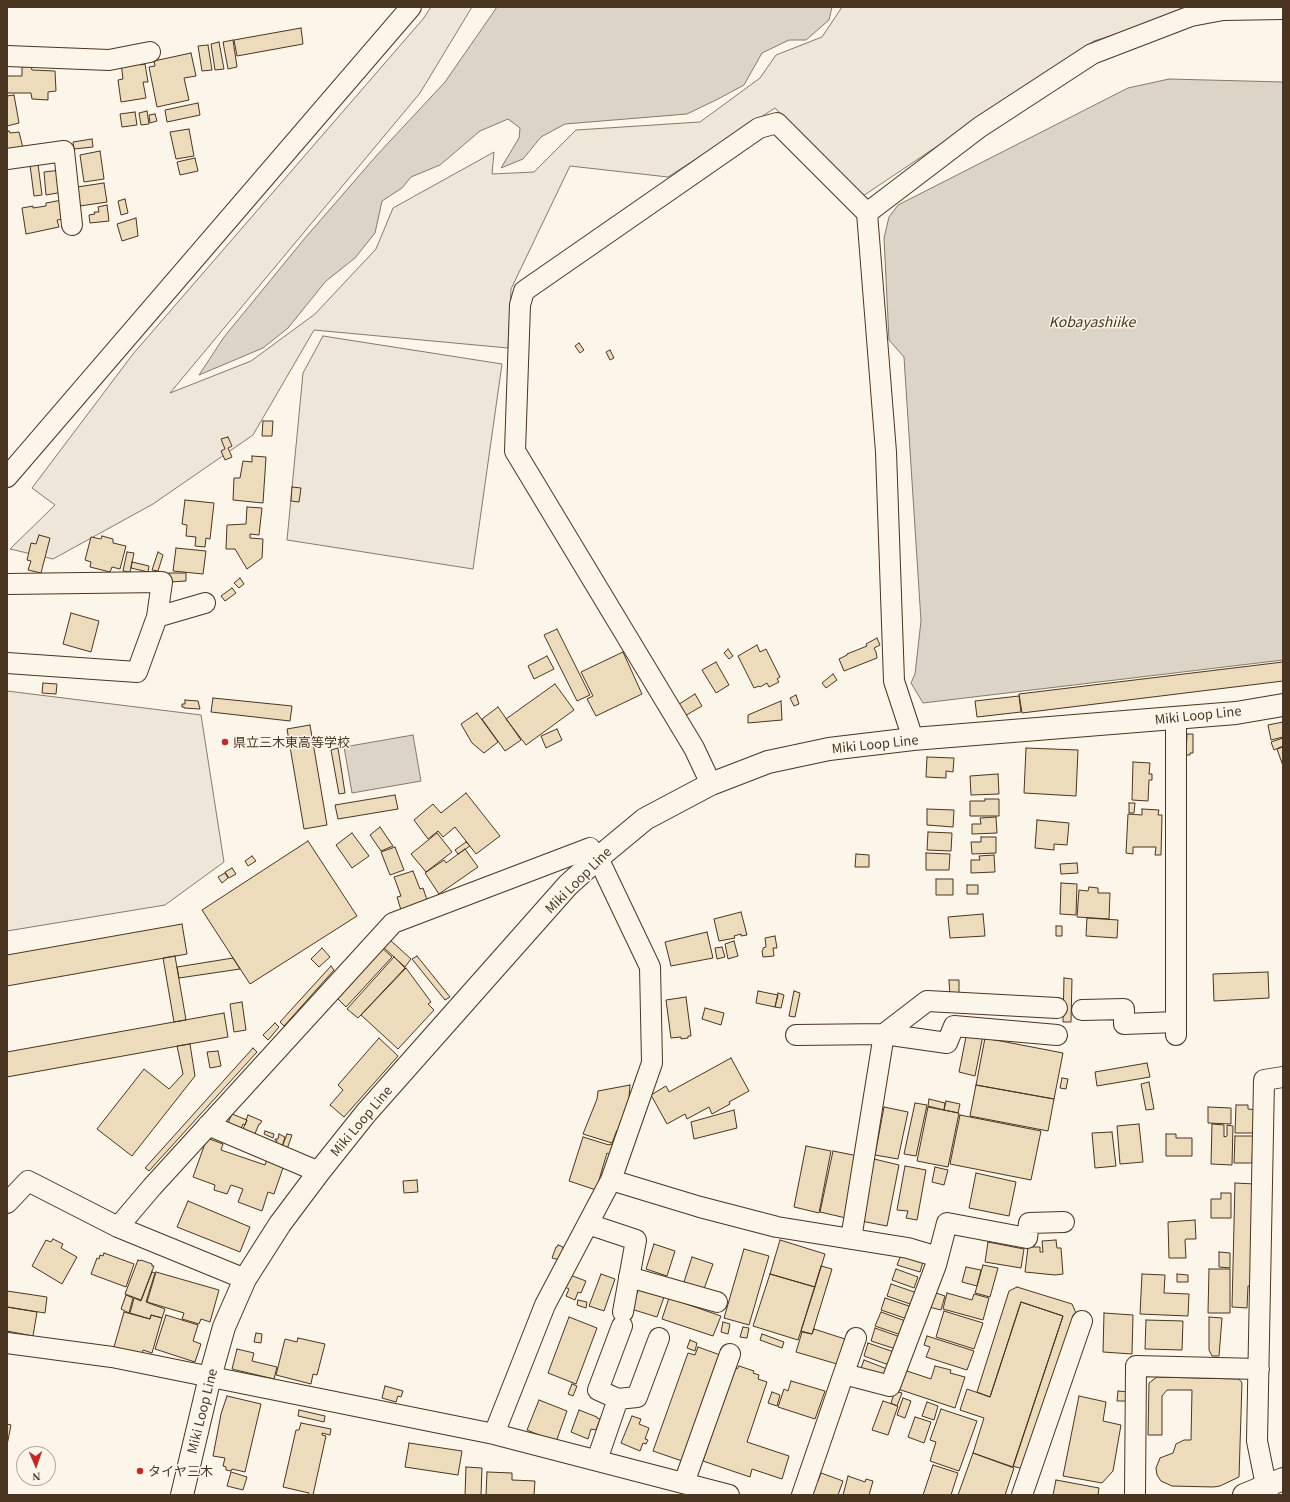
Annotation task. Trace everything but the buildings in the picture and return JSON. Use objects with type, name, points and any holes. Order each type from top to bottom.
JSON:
[{"type":"main road","name":"Miki Loop Line","points":[[182,1495],[210,1377],[224,1327],[245,1279],[280,1224],[366,1113],[568,886],[598,858],[645,819],[711,784],[768,762],[829,749],[913,739],[1236,713],[1283,705]]},
{"type":"main road","points":[[1244,1495],[1273,1487]]},
{"type":"street","points":[[7,477],[411,7]]},
{"type":"street","points":[[867,213],[980,127],[1092,54],[1191,16],[1223,10],[1283,9]]},
{"type":"street","points":[[7,56],[109,60],[150,52]]},
{"type":"street","points":[[711,784],[694,748],[515,451],[520,305],[524,291],[759,128],[777,123],[867,213],[886,452],[894,681],[913,739]]},
{"type":"street","points":[[7,159],[64,151],[72,225]]},
{"type":"street","points":[[7,584],[162,582],[157,617],[137,672],[7,663]]},
{"type":"street","points":[[157,617],[205,603]]},
{"type":"street","points":[[1082,1010],[1124,1008],[1124,1024],[1176,1028],[1176,718]]},
{"type":"street","points":[[118,1227],[208,1125],[393,923],[590,848],[598,858],[650,968],[652,1063],[611,1180],[545,1304],[494,1434]]},
{"type":"street","points":[[851,1239],[884,1034],[928,1001],[1057,1008]]},
{"type":"street","points":[[796,1035],[884,1034],[947,1043],[954,1026],[1057,1035]]},
{"type":"street","points":[[1273,1487],[1257,1441],[1264,1080],[1283,1077]]},
{"type":"street","points":[[208,1125],[319,1172]]},
{"type":"street","points":[[611,1180],[700,1207],[777,1227],[908,1248],[937,1261]]},
{"type":"street","points":[[7,1202],[28,1181],[118,1227],[245,1279]]},
{"type":"street","points":[[844,1374],[890,1386],[937,1261],[947,1223],[1027,1238],[1029,1223],[1064,1222]]},
{"type":"street","points":[[588,1224],[636,1240],[623,1319],[598,1390],[618,1399],[637,1397],[659,1338]]},
{"type":"street","points":[[629,1277],[717,1302]]},
{"type":"street","points":[[1022,1495],[1082,1321]]},
{"type":"street","points":[[802,1495],[856,1338]]},
{"type":"street","points":[[7,1343],[112,1357],[494,1434],[729,1495]]},
{"type":"street","points":[[684,1484],[730,1354]]},
{"type":"street","points":[[1135,1495],[1136,1366],[1258,1369]]},
{"type":"street","points":[[597,1460],[618,1399]]},
{"type":"shaded area","points":[[431,7],[472,7],[420,93],[170,393],[251,361],[315,314],[376,249],[393,208],[494,152],[492,174],[534,172],[576,130],[700,122],[760,78],[776,55],[822,37],[842,7],[1202,7],[1094,41],[863,196],[775,108],[668,177],[570,166],[511,289],[508,348],[314,330],[253,435],[153,504],[53,559],[10,549],[55,505],[32,488],[133,354],[423,19]]},
{"type":"shaded area","points":[[323,336],[502,364],[473,569],[287,540],[303,373]]},
{"type":"shaded area","points":[[7,691],[201,715],[224,862],[165,905],[7,931]]},
{"type":"water","points":[[497,7],[832,7],[829,20],[806,40],[789,40],[762,53],[744,85],[687,114],[565,124],[541,137],[523,159],[501,168],[519,138],[520,128],[508,119],[480,131],[440,165],[411,177],[402,188],[382,201],[375,233],[355,258],[326,281],[288,328],[263,348],[199,375],[224,337],[305,238],[377,155],[445,82]]},
{"type":"water","name":"Kobayashiike","points":[[1169,79],[1283,82],[1283,660],[923,703],[911,683],[915,674],[921,621],[904,357],[889,340],[884,238],[889,217],[898,205],[1128,88]]},
{"type":"water","points":[[413,735],[421,781],[352,793],[344,747]]},
{"type":"place","name":"県立三木東高等学校","points":[[225,742]]},
{"type":"place","name":"タイヤ三木","points":[[140,1471]]}]
